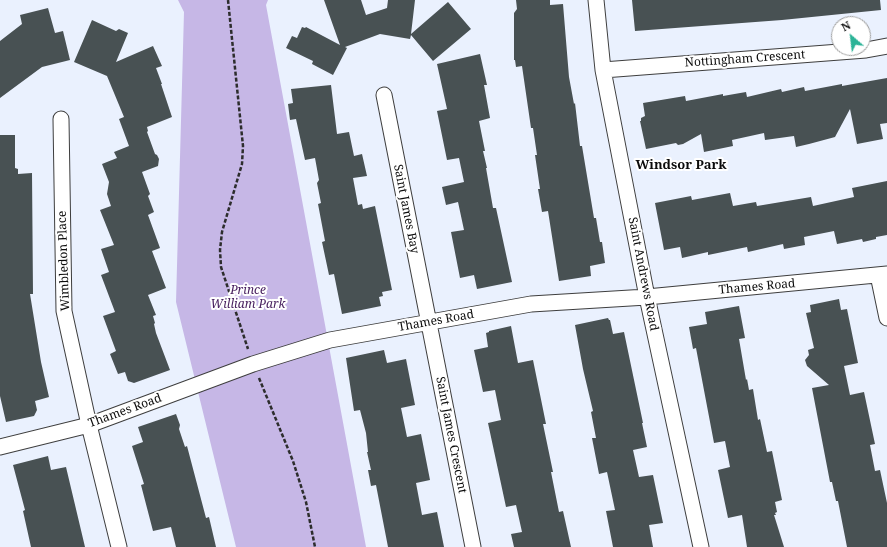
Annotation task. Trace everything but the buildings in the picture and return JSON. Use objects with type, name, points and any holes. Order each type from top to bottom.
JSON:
[{"type":"street","name":"Saint Andrews Road","points":[[596,0],[603,70],[647,297],[701,547]]},
{"type":"street","name":"Nottingham Crescent","points":[[603,70],[866,50],[887,46]]},
{"type":"street","name":"Saint James Bay","points":[[384,95],[428,322]]},
{"type":"street","name":"Wimbledon Place","points":[[61,119],[64,311],[89,425],[119,547]]},
{"type":"street","name":"Thames Road","points":[[0,446],[89,425],[253,364],[330,340],[531,304],[647,297],[883,274]]},
{"type":"street","points":[[883,274],[887,318]]},
{"type":"street","name":"Saint James Crescent","points":[[428,322],[473,547]]},
{"type":"path","points":[[228,0],[243,146],[242,164],[222,232],[220,250],[221,267],[253,364],[293,461],[306,502],[315,547]]},
{"type":"green space","name":"Prince William Park","points":[[178,0],[268,0],[266,5],[366,547],[236,547],[176,302],[184,12]]},
{"type":"district","name":"Windsor Park","points":[[681,165]]}]
